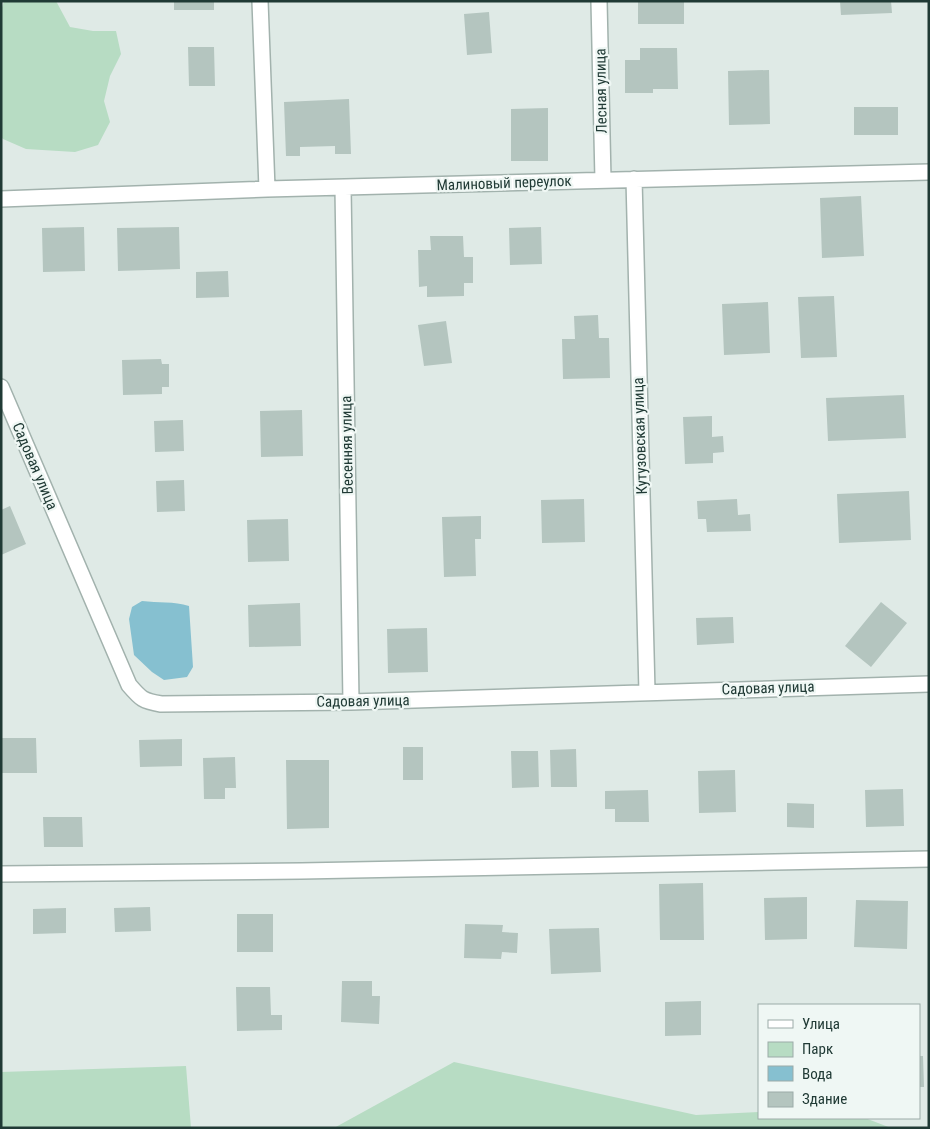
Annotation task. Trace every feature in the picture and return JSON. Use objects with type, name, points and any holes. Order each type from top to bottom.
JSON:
[{"type":"street","points":[[260,1],[267,189]]},
{"type":"street","name":"Лесная улица","points":[[599,1],[603,180]]},
{"type":"street","name":"Малиновый переулок","points":[[1,199],[267,189],[929,172]]},
{"type":"street","name":"Кутузовская улица","points":[[634,179],[647,692]]},
{"type":"street","name":"Весенняя улица","points":[[343,188],[351,702]]},
{"type":"street","name":"Садовая улица","points":[[1,387],[129,685],[147,702],[161,704],[351,702],[929,684]]},
{"type":"street","points":[[1,874],[301,871],[929,859]]},
{"type":"green space","points":[[4,1],[56,1],[70,27],[93,31],[116,31],[121,54],[110,76],[104,101],[110,122],[98,145],[75,152],[26,149],[1,137],[1,11]]},
{"type":"green space","points":[[454,1062],[696,1115],[758,1112],[758,1119],[868,1119],[891,1128],[334,1128]]},
{"type":"green space","points":[[186,1066],[191,1128],[1,1128],[1,1072]]},
{"type":"water","points":[[142,601],[189,606],[193,667],[187,677],[164,680],[152,672],[134,655],[129,619],[132,607]]},
{"type":"building","points":[[174,1],[214,1],[214,10],[174,10]]},
{"type":"building","points":[[638,1],[684,1],[684,24],[638,24]]},
{"type":"building","points":[[840,1],[891,1],[892,13],[841,15]]},
{"type":"building","points":[[489,12],[492,53],[467,55],[464,14]]},
{"type":"building","points":[[188,47],[214,47],[215,86],[189,86]]},
{"type":"building","points":[[640,48],[677,48],[678,89],[653,89],[653,93],[625,93],[625,60],[640,60]]},
{"type":"building","points":[[769,70],[770,124],[729,125],[728,71]]},
{"type":"building","points":[[349,99],[351,154],[335,154],[335,146],[300,147],[300,156],[286,156],[284,102]]},
{"type":"building","points":[[854,107],[898,107],[898,135],[854,135]]},
{"type":"building","points":[[548,108],[548,161],[511,161],[511,109]]},
{"type":"building","points":[[861,196],[864,256],[822,258],[820,198]]},
{"type":"building","points":[[84,227],[85,271],[43,272],[42,228]]},
{"type":"building","points":[[179,227],[180,269],[118,271],[117,228]]},
{"type":"building","points":[[541,227],[542,264],[510,265],[509,228]]},
{"type":"building","points":[[430,236],[463,236],[464,257],[473,257],[473,283],[464,283],[464,296],[427,297],[427,286],[419,287],[418,250],[431,250]]},
{"type":"building","points":[[228,271],[229,297],[196,298],[196,272]]},
{"type":"building","points":[[834,296],[837,357],[801,358],[798,297]]},
{"type":"building","points":[[768,302],[770,353],[724,355],[722,304]]},
{"type":"building","points":[[598,315],[599,338],[609,338],[610,378],[563,379],[562,339],[575,339],[574,316]]},
{"type":"building","points":[[446,321],[452,363],[424,366],[418,325]]},
{"type":"building","points":[[161,359],[162,364],[169,364],[169,387],[162,387],[162,394],[123,395],[122,360]]},
{"type":"building","points":[[904,395],[906,438],[828,441],[826,398]]},
{"type":"building","points":[[302,410],[303,456],[261,457],[260,411]]},
{"type":"building","points":[[712,416],[712,437],[723,436],[724,452],[713,453],[713,463],[685,464],[683,417]]},
{"type":"building","points":[[183,420],[184,451],[155,452],[154,421]]},
{"type":"building","points":[[184,480],[185,511],[157,512],[156,481]]},
{"type":"building","points":[[909,491],[911,540],[839,543],[837,494]]},
{"type":"building","points":[[584,499],[585,542],[542,543],[541,500]]},
{"type":"building","points":[[737,499],[738,515],[750,514],[751,531],[707,532],[706,519],[698,519],[697,501]]},
{"type":"building","points":[[10,506],[26,544],[1,555],[1,510]]},
{"type":"building","points":[[481,516],[481,539],[475,539],[476,576],[444,577],[442,517]]},
{"type":"building","points":[[288,519],[289,561],[248,562],[247,520]]},
{"type":"building","points":[[881,602],[907,623],[871,667],[845,646]]},
{"type":"building","points":[[300,603],[301,646],[249,647],[248,605]]},
{"type":"building","points":[[733,617],[734,643],[697,645],[696,618]]},
{"type":"building","points":[[427,628],[428,672],[388,673],[387,629]]},
{"type":"building","points":[[1,738],[36,738],[37,773],[1,773]]},
{"type":"building","points":[[182,739],[182,766],[140,767],[139,740]]},
{"type":"building","points":[[403,747],[423,747],[423,780],[403,780]]},
{"type":"building","points":[[576,749],[577,787],[551,787],[550,750]]},
{"type":"building","points":[[511,751],[538,751],[539,787],[512,788]]},
{"type":"building","points":[[235,757],[236,788],[225,788],[225,799],[204,799],[203,758]]},
{"type":"building","points":[[286,760],[329,760],[329,828],[287,829]]},
{"type":"building","points":[[735,770],[736,812],[699,813],[698,771]]},
{"type":"building","points":[[903,789],[904,826],[866,827],[865,790]]},
{"type":"building","points":[[648,790],[649,822],[615,822],[615,809],[605,809],[605,791]]},
{"type":"building","points":[[787,803],[814,804],[814,828],[787,827]]},
{"type":"building","points":[[43,817],[82,817],[83,847],[44,847]]},
{"type":"building","points":[[703,883],[704,940],[660,940],[659,884]]},
{"type":"building","points":[[807,897],[807,939],[765,940],[764,898]]},
{"type":"building","points":[[856,900],[908,901],[907,949],[854,947]]},
{"type":"building","points":[[150,907],[151,931],[115,932],[114,908]]},
{"type":"building","points":[[66,908],[66,933],[33,934],[33,909]]},
{"type":"building","points":[[237,914],[273,914],[273,952],[237,952]]},
{"type":"building","points":[[465,924],[503,925],[502,932],[518,933],[517,953],[502,952],[501,959],[464,958]]},
{"type":"building","points":[[599,928],[601,972],[551,974],[549,929]]},
{"type":"building","points":[[342,981],[372,981],[372,996],[380,996],[379,1024],[341,1022]]},
{"type":"building","points":[[236,987],[270,987],[271,1015],[282,1015],[282,1030],[237,1031]]},
{"type":"building","points":[[701,1001],[701,1035],[665,1036],[665,1002]]},
{"type":"building","points":[[920,1056],[923,1056],[924,1087],[920,1087]]}]
